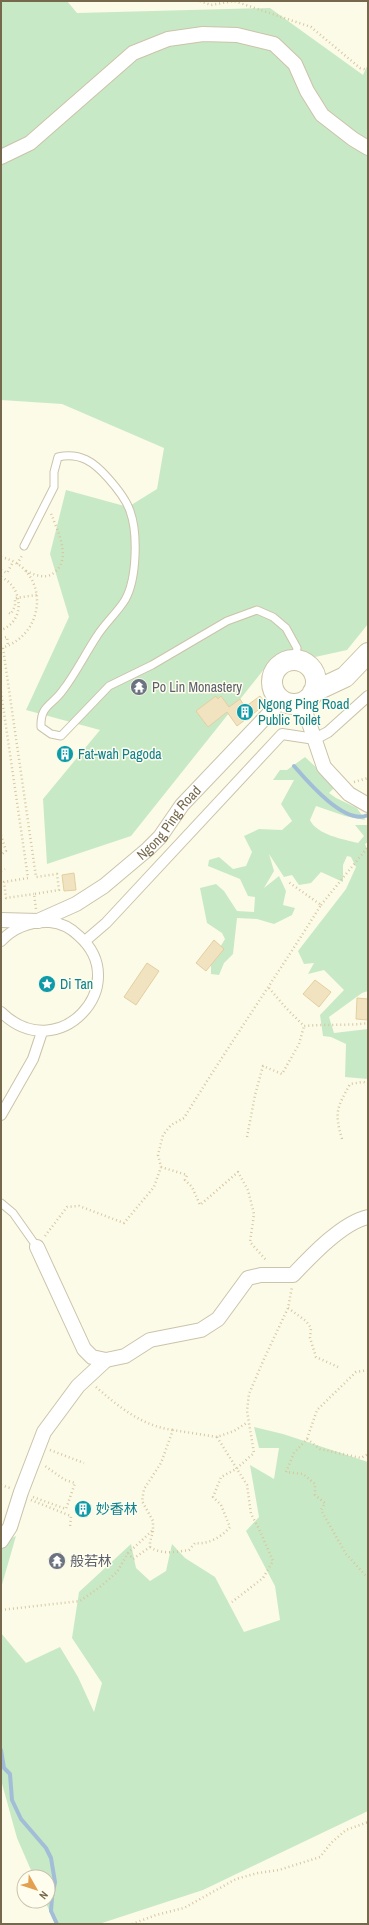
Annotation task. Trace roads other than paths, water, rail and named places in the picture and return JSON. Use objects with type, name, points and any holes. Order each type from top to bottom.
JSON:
[{"type":"main road","points":[[308,697],[316,682],[313,672],[306,664],[295,660],[279,666],[273,675],[272,686],[274,692],[282,700],[292,704],[308,697],[345,677],[368,653]]},
{"type":"main road","points":[[313,672],[345,677]]},
{"type":"street","points":[[1,157],[30,143],[133,53],[168,39],[203,34],[237,35],[274,44],[295,64],[307,91],[322,115],[353,139],[368,148]]},
{"type":"street","points":[[85,941],[106,923],[282,734],[315,740],[328,732],[368,696]]},
{"type":"street","points":[[308,697],[315,740],[324,767],[332,778],[349,794],[368,805]]},
{"type":"street","name":"Ngong Ping Road","points":[[38,922],[76,904],[104,886],[134,863],[160,837],[182,805],[282,700]]},
{"type":"street","points":[[1,920],[56,923],[72,930],[85,941],[93,955],[97,970],[97,985],[92,1000],[84,1013],[72,1023],[57,1030],[42,1032],[25,1029],[10,1022],[1,1012]]},
{"type":"street","points":[[1,941],[8,934],[22,925],[38,922]]},
{"type":"street","points":[[1,1115],[33,1059],[42,1032]]},
{"type":"street","points":[[37,1247],[84,1348],[92,1357],[106,1360],[125,1356],[150,1340],[201,1330],[218,1318],[248,1278],[277,1274],[293,1275],[313,1254],[337,1234],[368,1217]]},
{"type":"street","points":[[1,1541],[10,1527],[20,1494],[44,1432],[78,1386],[106,1360]]},
{"type":"lane","points":[[24,546],[54,487],[54,472],[58,457],[74,455],[90,461],[115,486],[130,511],[134,537],[135,562],[132,581],[125,600],[101,630],[63,691],[40,716],[41,727],[51,734],[61,736],[109,686],[152,665],[227,621],[257,610],[273,617],[286,628],[297,648],[295,660]]},
{"type":"lane","points":[[1,1203],[13,1213],[37,1247]]},
{"type":"waterway","points":[[294,766],[317,791],[338,808],[359,817],[368,815]]},
{"type":"waterway","points":[[1,1750],[4,1768],[10,1774],[12,1800],[21,1819],[46,1848],[51,1858],[55,1882],[51,1911],[57,1924]]},
{"type":"place","name":"Po Lin Monastery","points":[[139,687]]},
{"type":"place","name":"Ngong Ping Road Public Toilet","points":[[245,712]]},
{"type":"place","name":"Fat-wah Pagoda","points":[[65,754]]},
{"type":"place","name":"Di Tan","points":[[47,984]]},
{"type":"place","name":"妙香林","points":[[83,1509]]},
{"type":"place","name":"般若林","points":[[57,1561]]}]
